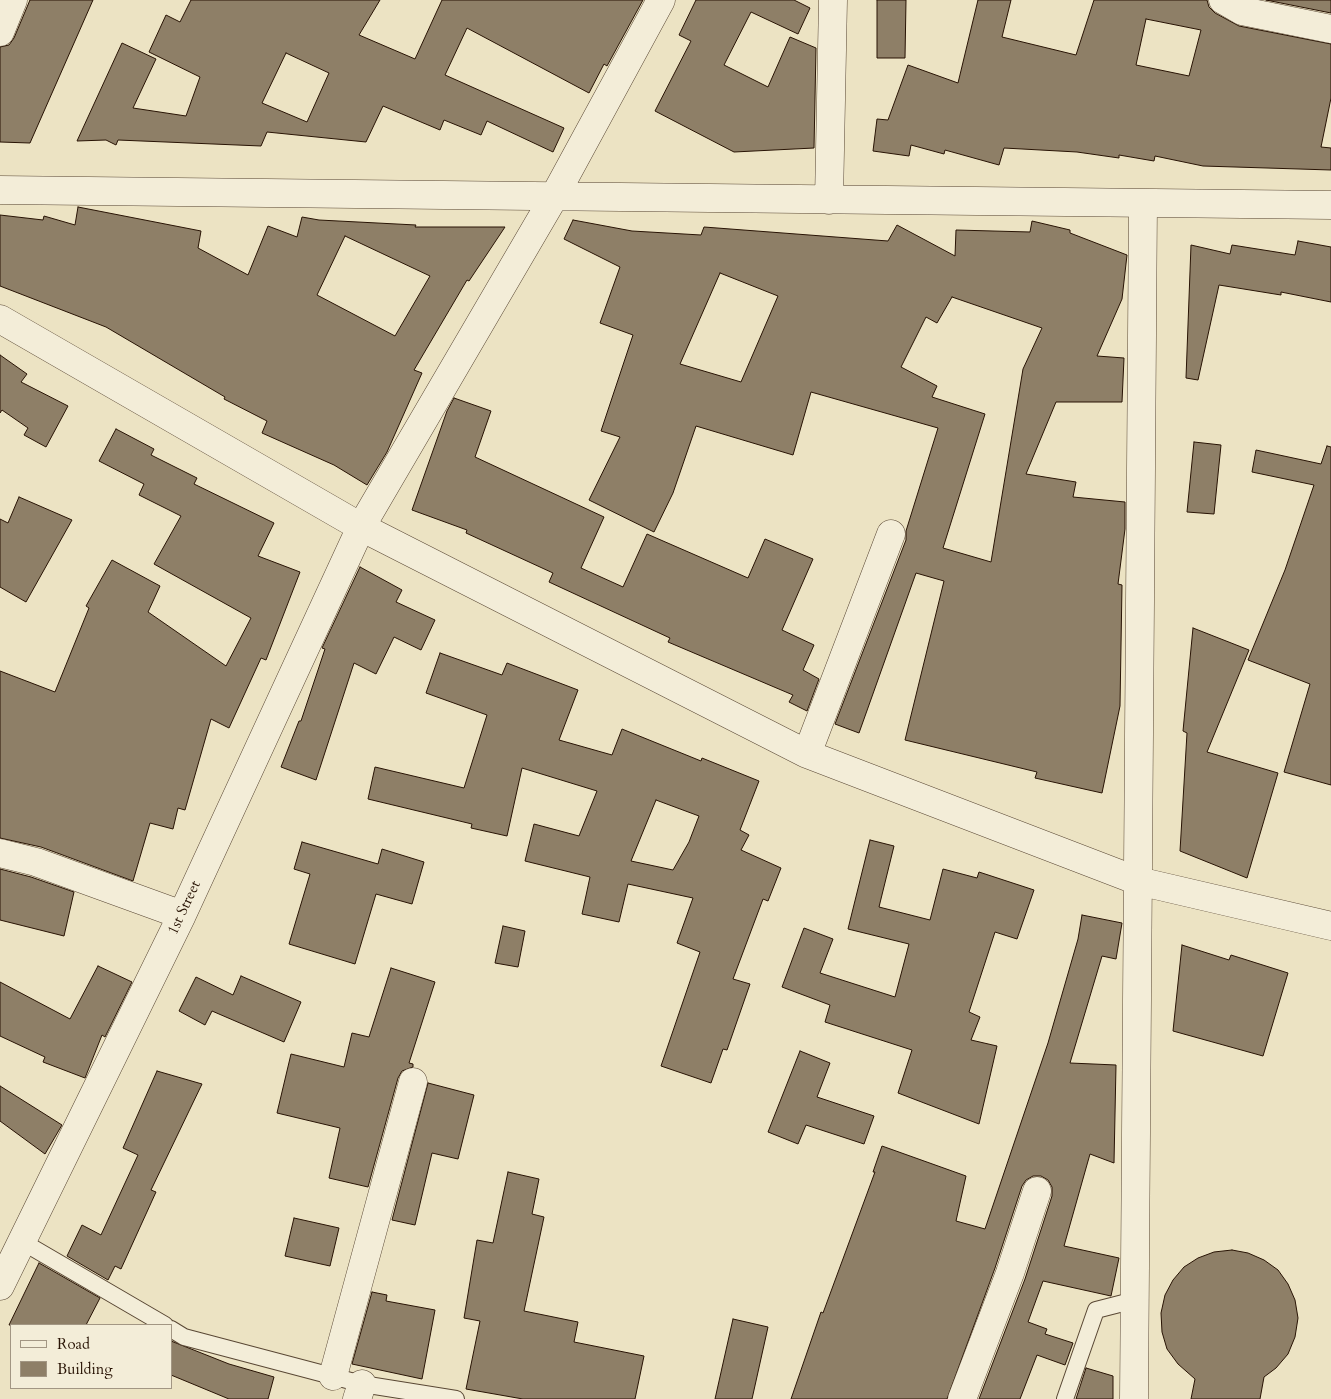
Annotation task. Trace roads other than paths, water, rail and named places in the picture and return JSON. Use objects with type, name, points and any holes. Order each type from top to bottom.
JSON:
[{"type":"street","points":[[0,32],[13,0]]},
{"type":"street","name":"1st Street","points":[[0,1286],[182,915],[360,526],[554,197],[661,0]]},
{"type":"street","points":[[829,200],[834,0]]},
{"type":"street","points":[[1222,0],[1242,11],[1331,29]]},
{"type":"street","points":[[0,190],[1331,205]]},
{"type":"street","points":[[1134,1399],[1143,203]]},
{"type":"street","points":[[0,320],[360,526],[807,754],[1138,881],[1331,926]]},
{"type":"street","points":[[807,754],[891,534]]},
{"type":"street","points":[[0,853],[36,862],[182,915]]},
{"type":"street","points":[[333,1376],[413,1082]]},
{"type":"street","points":[[962,1399],[1010,1273],[1037,1190]]},
{"type":"lane","points":[[21,1241],[163,1324]]},
{"type":"lane","points":[[1065,1399],[1096,1310],[1135,1300]]},
{"type":"lane","points":[[172,1330],[184,1337],[333,1376],[359,1392],[456,1399]]}]
